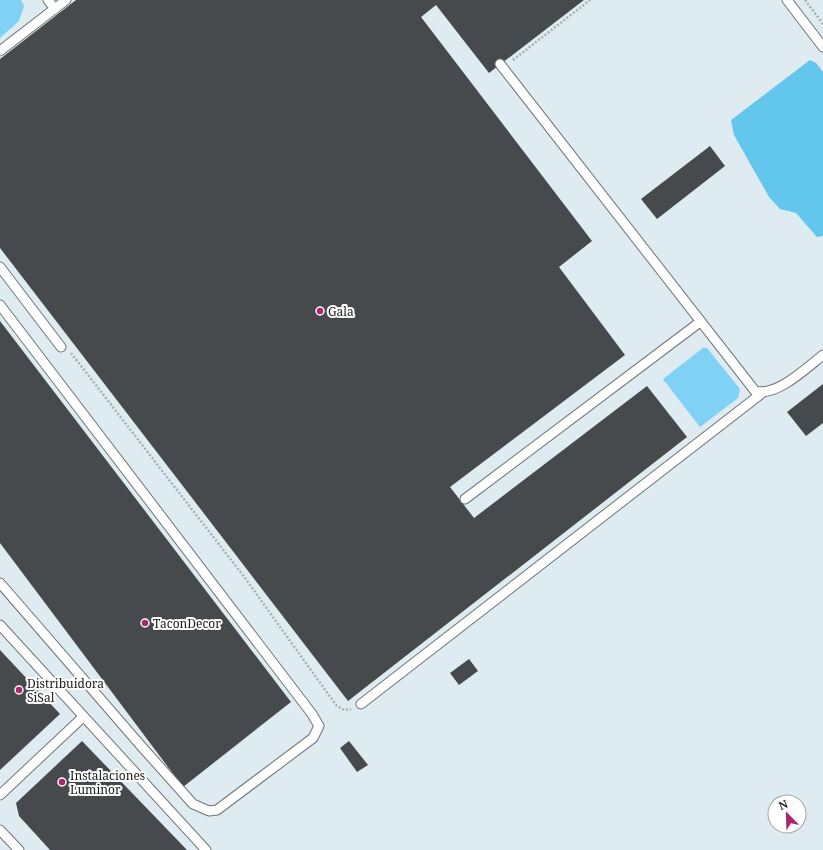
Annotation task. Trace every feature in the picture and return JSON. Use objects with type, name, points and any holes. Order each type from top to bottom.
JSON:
[{"type":"lane","points":[[48,0],[55,9]]},
{"type":"lane","points":[[0,51],[66,0]]},
{"type":"lane","points":[[787,0],[823,48]]},
{"type":"lane","points":[[504,64],[746,381],[755,391],[762,393]]},
{"type":"lane","points":[[0,267],[61,346]]},
{"type":"lane","points":[[0,305],[312,714],[319,726],[313,738],[217,810],[209,811],[193,804],[142,748],[0,583]]},
{"type":"lane","points":[[465,499],[700,322]]},
{"type":"lane","points":[[361,704],[762,393],[786,383],[823,355]]},
{"type":"lane","points":[[0,624],[83,717],[206,850]]},
{"type":"lane","points":[[0,795],[83,717]]},
{"type":"lane","points":[[0,830],[19,850]]},
{"type":"path","points":[[504,64],[590,0]]},
{"type":"path","points":[[805,0],[823,24]]},
{"type":"path","points":[[61,346],[68,349],[245,578],[336,705],[344,710],[356,708],[361,704]]},
{"type":"shaded area","points":[[0,0],[823,0],[823,850],[0,850]]},
{"type":"shaded area","points":[[0,0],[21,0],[24,6],[19,21],[0,38]]},
{"type":"shaded area","points":[[810,60],[816,63],[823,72],[823,236],[817,237],[796,213],[780,209],[769,197],[734,135],[731,120]]},
{"type":"shaded area","points":[[703,348],[707,348],[740,389],[738,398],[700,427],[663,379]]},
{"type":"building","name":"Gala","points":[[76,0],[584,0],[489,73],[436,5],[421,17],[592,241],[559,267],[625,355],[450,487],[474,518],[647,386],[687,437],[348,701],[0,248],[0,59]]},
{"type":"building","points":[[710,146],[725,166],[657,219],[641,199]]},
{"type":"building","name":"TaconDecor","points":[[0,321],[291,702],[183,787],[0,543]]},
{"type":"building","points":[[823,384],[823,423],[806,436],[787,412]]},
{"type":"building","points":[[0,650],[60,714],[0,770]]},
{"type":"building","points":[[469,659],[478,671],[459,685],[450,673]]},
{"type":"building","points":[[82,741],[187,850],[50,850],[19,816],[16,803]]},
{"type":"building","points":[[349,741],[368,765],[357,772],[340,748]]},
{"type":"place","name":"Gala","points":[[320,311]]},
{"type":"place","name":"TaconDecor","points":[[145,623]]},
{"type":"place","name":"Distribuidora SiSal","points":[[19,690]]},
{"type":"place","name":"Instalaciones Luminor","points":[[62,782]]}]
